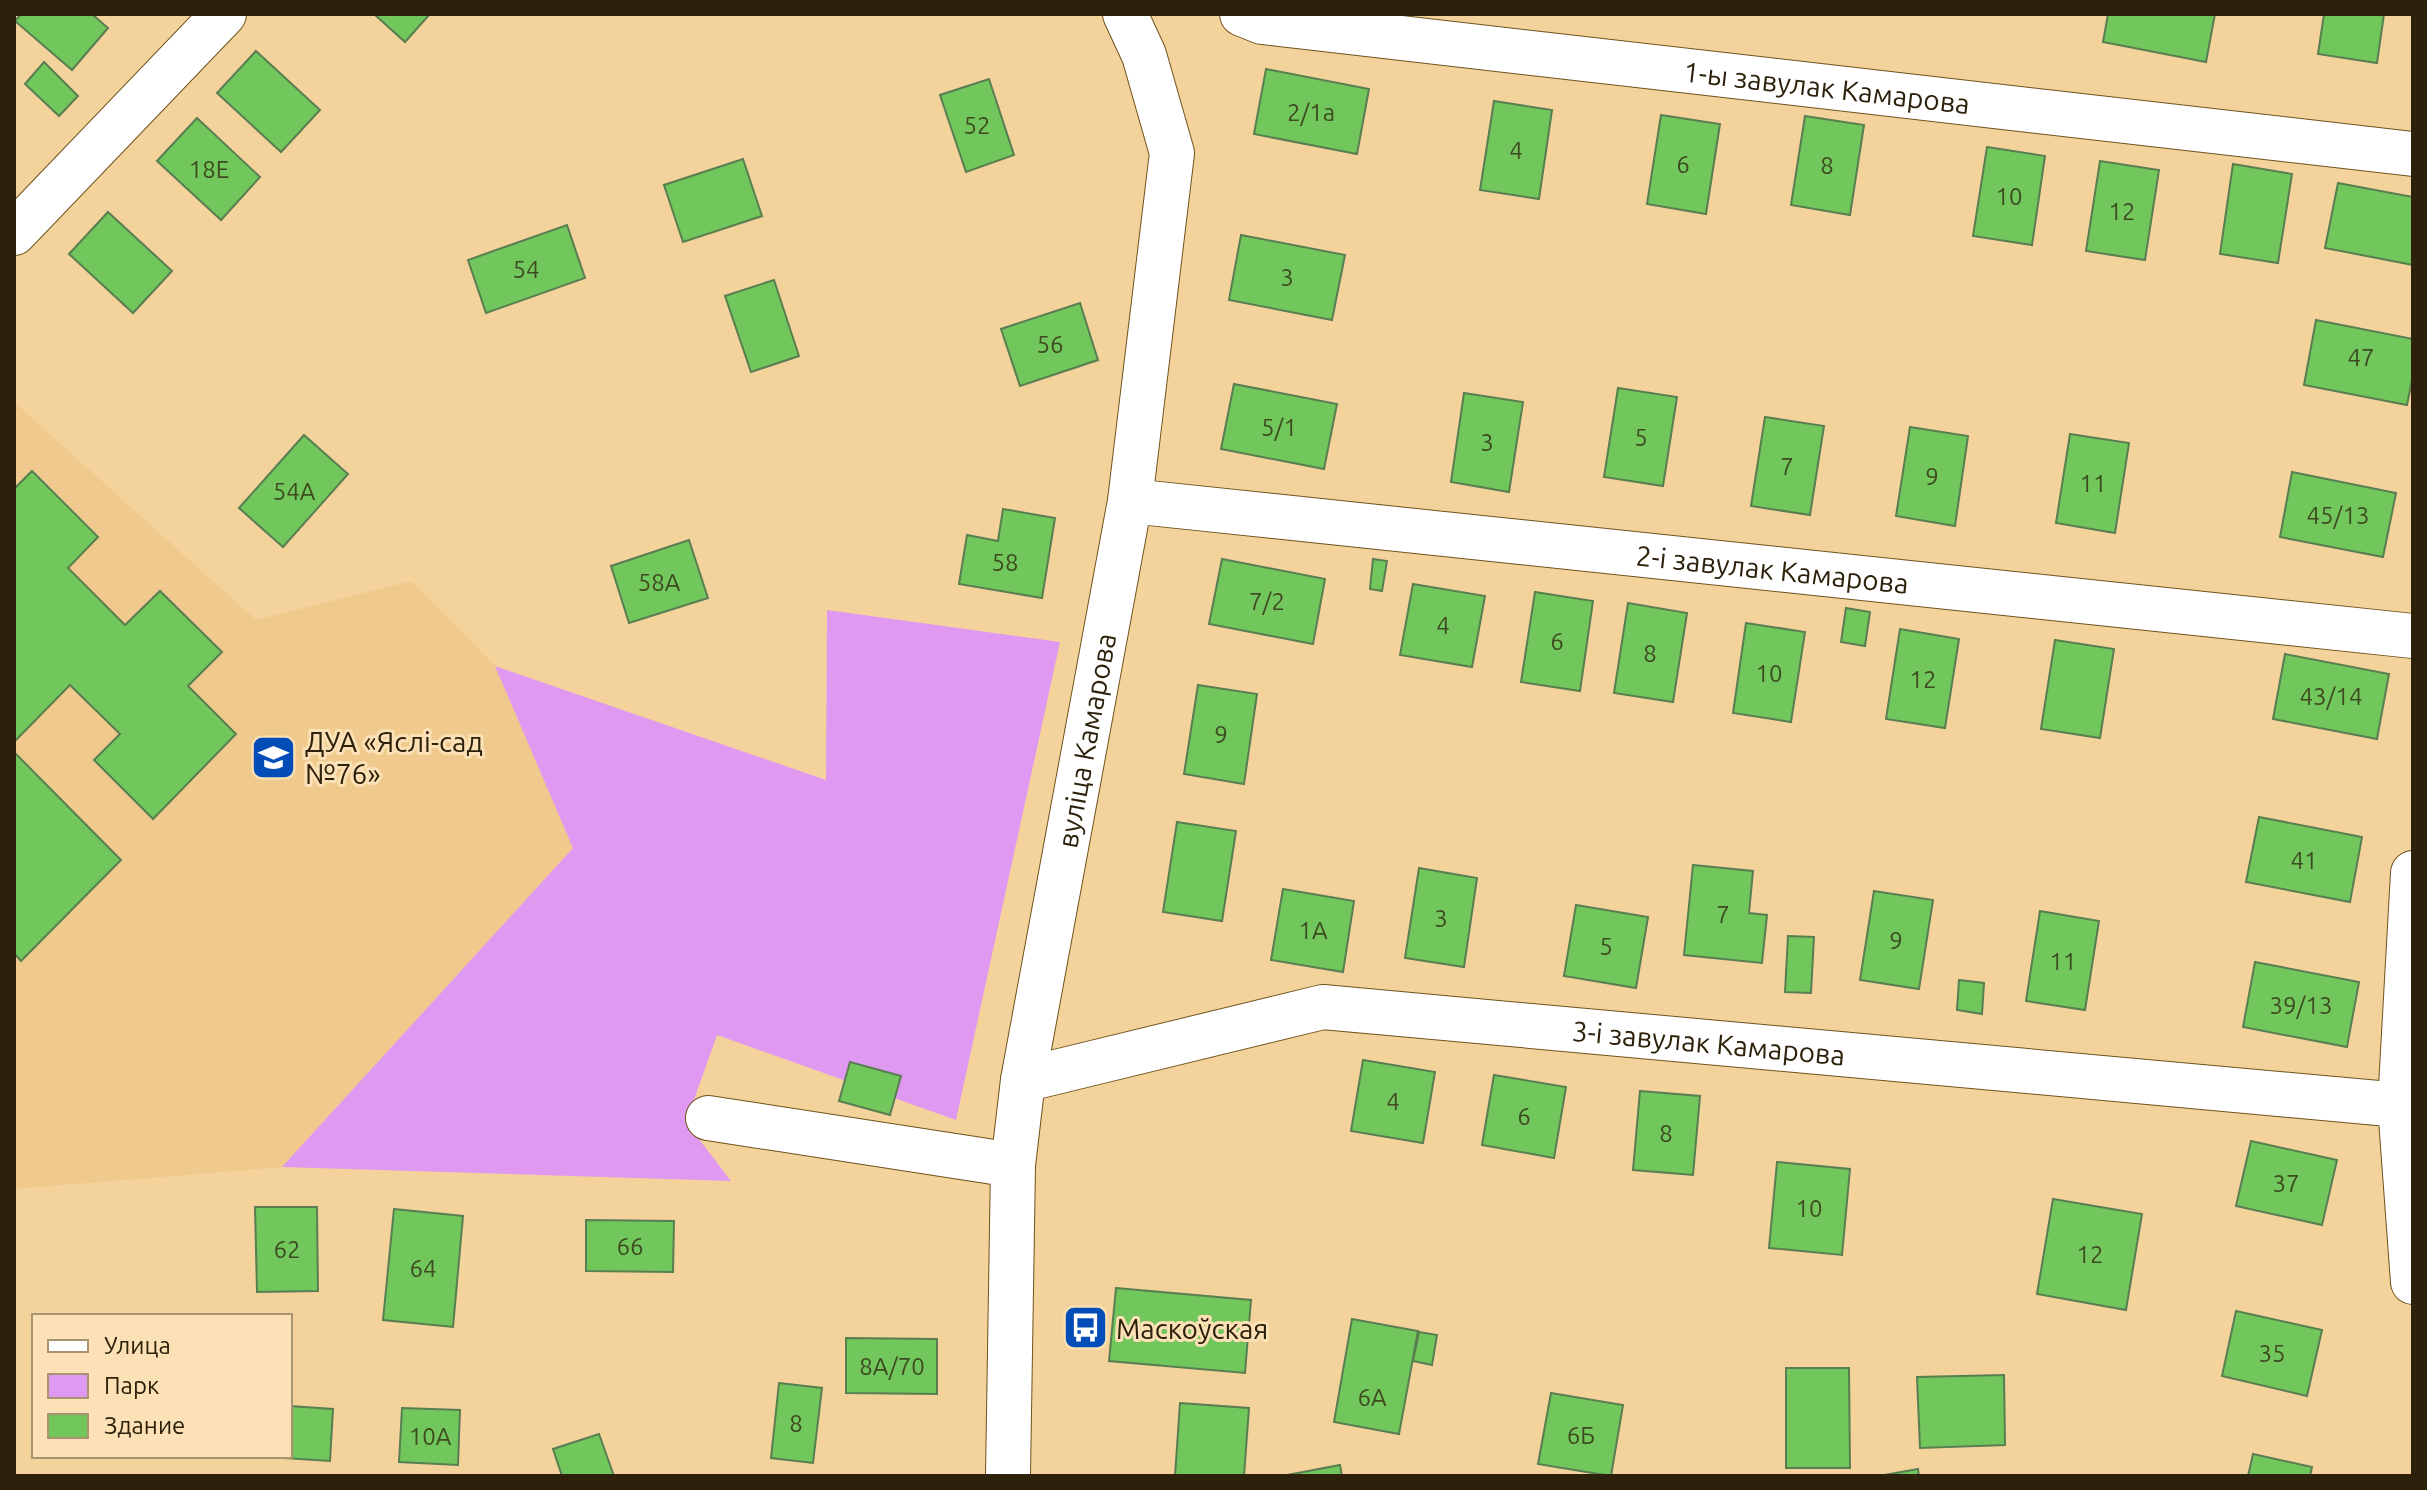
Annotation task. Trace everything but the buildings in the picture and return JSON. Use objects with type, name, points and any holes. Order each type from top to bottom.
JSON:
[{"type":"street","points":[[14,233],[224,14]]},
{"type":"street","name":"вуліца Камарова","points":[[1008,1476],[1013,1165],[1023,1080],[1130,501],[1172,153],[1144,55],[1125,14]]},
{"type":"street","name":"1-ы завулак Камарова","points":[[1242,14],[1262,22],[2413,154]]},
{"type":"street","name":"2-і завулак Камарова","points":[[1130,501],[2413,636]]},
{"type":"street","points":[[2413,873],[2400,1105],[2413,1282]]},
{"type":"street","name":"3-і завулак Камарова","points":[[1023,1080],[1323,1007],[2400,1105]]},
{"type":"street","points":[[708,1118],[1013,1165]]},
{"type":"shaded area","name":"ДУА «Яслі-сад №76»","points":[[14,402],[256,620],[412,581],[495,666],[573,848],[282,1167],[14,1189]]},
{"type":"green space","points":[[827,610],[1060,642],[956,1120],[717,1035],[686,1122],[731,1181],[282,1167],[573,848],[495,666],[826,780]]},
{"type":"place","name":"ДУА «Яслі-сад №76»","points":[[274,757]]},
{"type":"place","name":"Маскоўская","points":[[1085,1328]]}]
